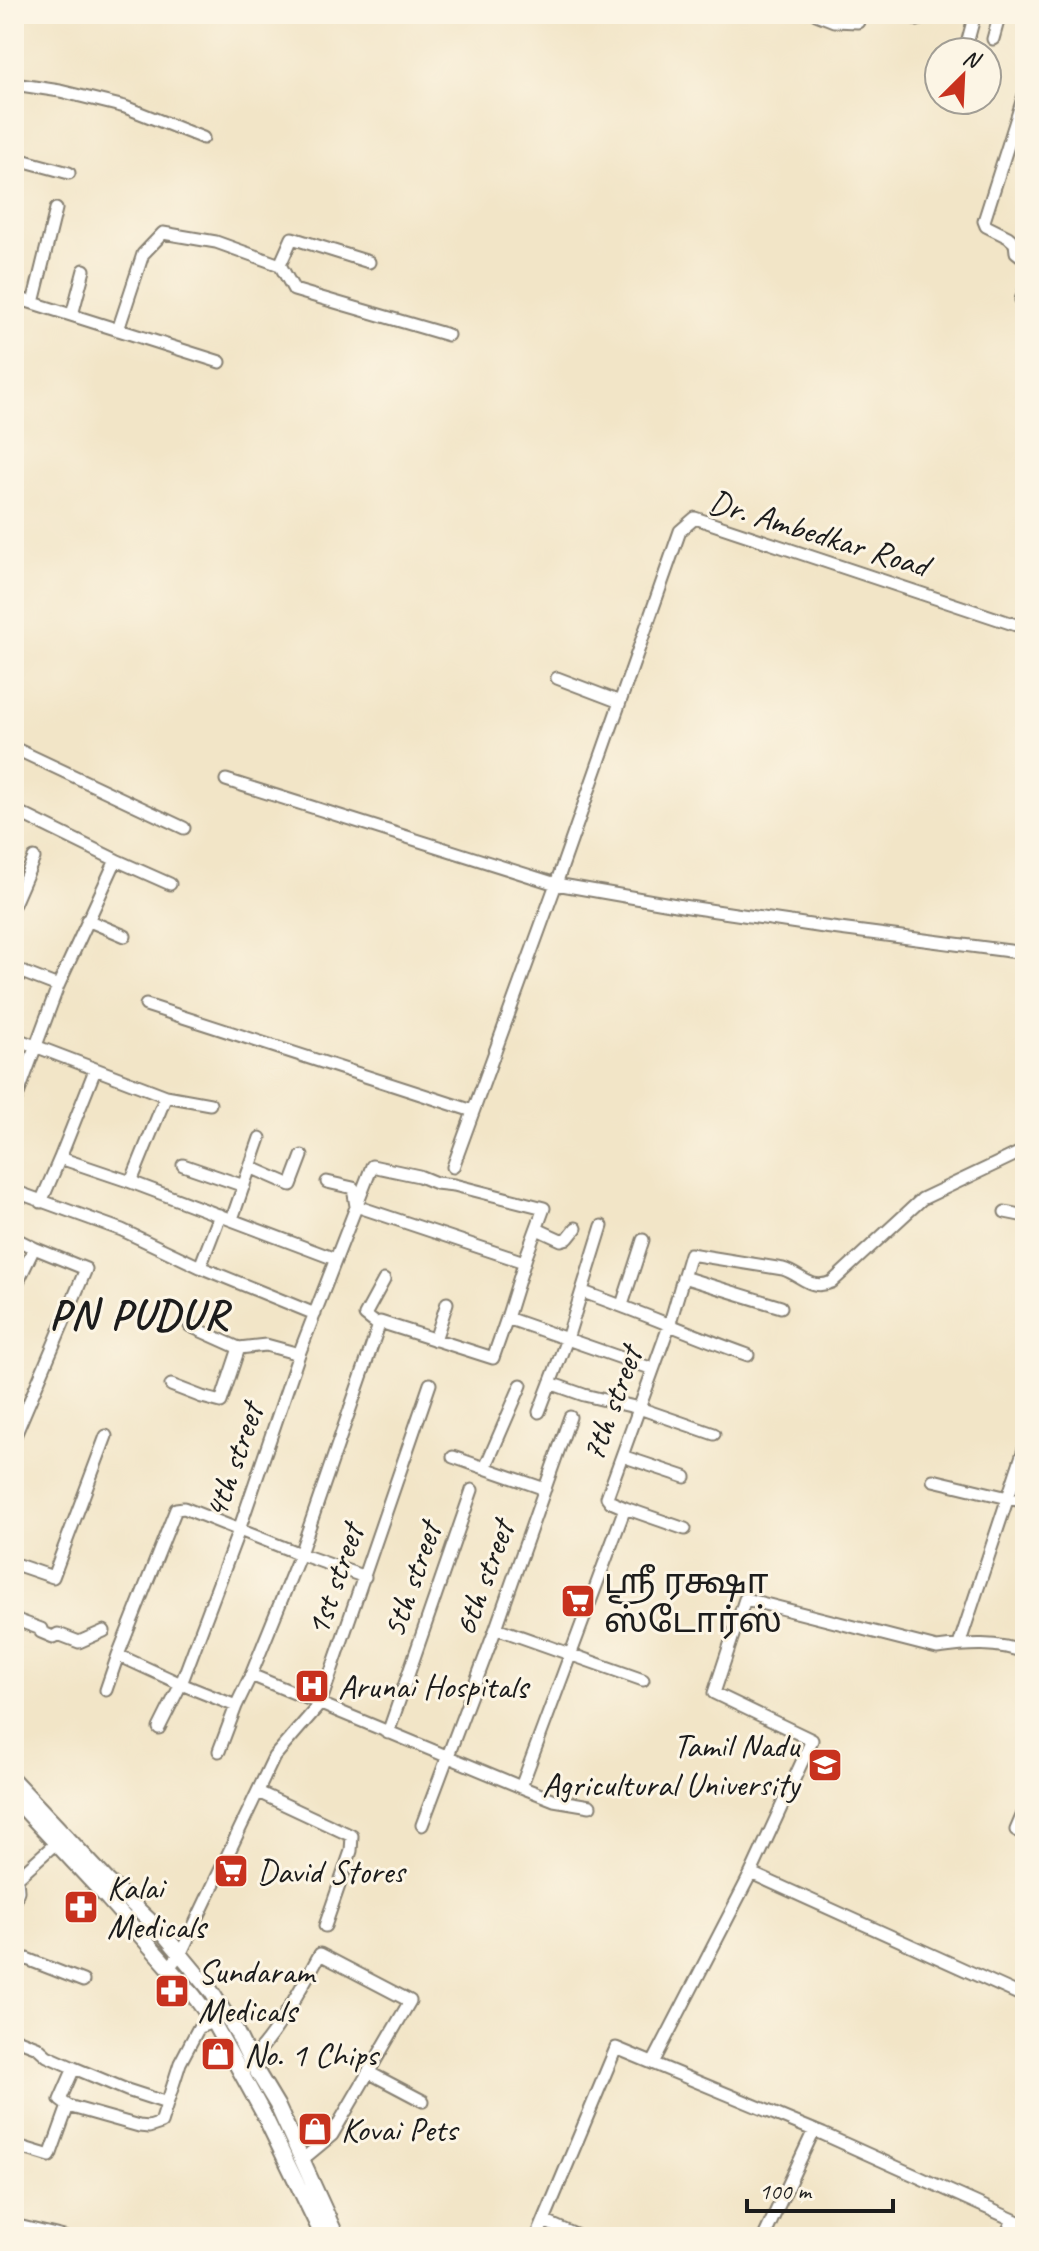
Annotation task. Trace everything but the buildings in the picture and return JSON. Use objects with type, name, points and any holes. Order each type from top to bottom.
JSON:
[{"type":"main road","points":[[14,1781],[181,1953],[211,1991],[277,2105],[337,2237]]},
{"type":"main road","points":[[14,1798],[170,1966],[213,2022],[263,2113],[323,2237]]},
{"type":"street","points":[[816,14],[834,21],[858,22]]},
{"type":"street","points":[[969,36],[975,14]]},
{"type":"street","points":[[994,36],[1000,14]]},
{"type":"street","points":[[14,84],[60,91],[125,107],[203,138]]},
{"type":"street","points":[[1025,92],[984,221],[986,226],[1015,243],[1016,252],[1025,259]]},
{"type":"street","points":[[14,158],[69,173]]},
{"type":"street","points":[[33,303],[56,209]]},
{"type":"street","points":[[118,330],[143,254],[163,233],[216,242],[280,265],[294,290],[448,335]]},
{"type":"street","points":[[280,265],[292,238],[369,262]]},
{"type":"street","points":[[72,315],[84,270]]},
{"type":"street","points":[[14,297],[220,362]]},
{"type":"street","name":"Dr. Ambedkar Road","points":[[620,702],[680,531],[695,518],[1025,628]]},
{"type":"street","points":[[453,1167],[620,702],[557,678]]},
{"type":"street","points":[[14,748],[184,828]]},
{"type":"street","points":[[226,780],[556,884],[808,925],[1025,953]]},
{"type":"street","points":[[14,810],[170,884]]},
{"type":"street","points":[[14,904],[34,858]]},
{"type":"street","points":[[14,1105],[58,986],[116,860]]},
{"type":"street","points":[[87,920],[125,936]]},
{"type":"street","points":[[14,969],[58,986]]},
{"type":"street","points":[[146,1005],[473,1111]]},
{"type":"street","points":[[14,1038],[166,1096],[210,1104]]},
{"type":"street","points":[[41,1202],[95,1070]]},
{"type":"street","points":[[131,1182],[166,1096]]},
{"type":"street","points":[[200,1267],[244,1186],[260,1138]]},
{"type":"street","name":"7th street","points":[[521,1787],[625,1508],[608,1501],[607,1497],[669,1326],[690,1254],[783,1269],[795,1272],[812,1285],[823,1286],[832,1282],[922,1199],[1025,1150]]},
{"type":"street","points":[[250,1167],[291,1185],[302,1156]]},
{"type":"street","points":[[60,1158],[335,1259]]},
{"type":"street","points":[[183,1165],[244,1186]]},
{"type":"street","name":"4th street","points":[[159,1728],[181,1684],[239,1530],[299,1354],[372,1166],[544,1208],[537,1229]]},
{"type":"street","points":[[327,1182],[353,1188],[356,1206],[524,1262]]},
{"type":"street","points":[[14,1191],[122,1230],[200,1267],[315,1314]]},
{"type":"street","points":[[1005,1212],[1025,1216]]},
{"type":"street","points":[[539,1412],[583,1292],[602,1226]]},
{"type":"street","points":[[219,1751],[300,1554],[380,1322],[493,1358],[537,1229],[561,1240],[568,1238],[576,1228]]},
{"type":"street","points":[[14,1238],[86,1269],[14,1438]]},
{"type":"street","points":[[622,1305],[643,1240]]},
{"type":"street","points":[[14,1290],[34,1248]]},
{"type":"street","points":[[683,1277],[781,1307]]},
{"type":"street","points":[[379,1326],[365,1315],[384,1280]]},
{"type":"street","points":[[583,1292],[748,1355]]},
{"type":"street","points":[[435,1340],[447,1303]]},
{"type":"street","points":[[507,1318],[653,1369]]},
{"type":"street","points":[[190,1326],[239,1348],[266,1345],[299,1354]]},
{"type":"street","points":[[171,1385],[221,1402],[239,1348]]},
{"type":"street","points":[[550,1383],[639,1408],[714,1434]]},
{"type":"street","name":"1st street","points":[[170,1966],[181,1953],[274,1757],[320,1704],[430,1384]]},
{"type":"street","points":[[485,1468],[521,1385]]},
{"type":"street","name":"6th street","points":[[422,1825],[570,1417]]},
{"type":"street","points":[[14,1567],[15,1564],[53,1577],[106,1436]]},
{"type":"street","points":[[959,1645],[1025,1446]]},
{"type":"street","points":[[622,1456],[685,1477]]},
{"type":"street","points":[[453,1457],[545,1489]]},
{"type":"street","points":[[933,1480],[1025,1502]]},
{"type":"street","name":"5th street","points":[[388,1733],[472,1490]]},
{"type":"street","points":[[106,1690],[176,1509],[184,1508],[365,1577]]},
{"type":"street","points":[[625,1508],[685,1529]]},
{"type":"street","points":[[653,2063],[751,1873],[812,1740],[714,1693],[745,1599],[937,1648],[1010,1646],[1025,1653]]},
{"type":"street","points":[[14,1619],[53,1637],[58,1634],[79,1642],[104,1631]]},
{"type":"street","points":[[496,1628],[643,1680]]},
{"type":"street","points":[[118,1655],[236,1706]]},
{"type":"street","points":[[251,1675],[554,1800],[590,1806]]},
{"type":"street","points":[[258,1792],[352,1836],[351,1851],[325,1926]]},
{"type":"street","points":[[1025,1809],[1016,1830],[1025,1834]]},
{"type":"street","points":[[14,1902],[18,1891],[15,1878],[56,1843]]},
{"type":"street","points":[[751,1873],[1025,1997]]},
{"type":"street","points":[[14,1954],[83,1981]]},
{"type":"street","points":[[250,2060],[260,2051],[320,1954],[410,2001],[332,2135],[303,2159]]},
{"type":"street","points":[[74,2068],[60,2100],[68,2106],[149,2127],[161,2123],[180,2063],[199,2027],[213,2022]]},
{"type":"street","points":[[14,2038],[74,2068],[167,2103]]},
{"type":"street","points":[[537,2237],[616,2048],[814,2130],[1019,2222],[1005,2237]]},
{"type":"street","points":[[368,2072],[423,2101]]},
{"type":"street","points":[[14,2145],[50,2156],[68,2106]]},
{"type":"street","points":[[764,2237],[814,2130]]},
{"type":"street","points":[[544,2221],[580,2237]]},
{"type":"street","points":[[14,2225],[64,2237]]},
{"type":"place","name":"ஶ்ரீ ரக்ஷா ஸ்டோர்ஸ்","points":[[578,1601]]},
{"type":"place","name":"Arunai Hospitals","points":[[312,1686]]},
{"type":"place","name":"Tamil Nadu Agricultural University","points":[[825,1765]]},
{"type":"place","name":"David Stores","points":[[231,1871]]},
{"type":"place","name":"Kalai Medicals","points":[[81,1907]]},
{"type":"place","name":"Sundaram Medicals","points":[[172,1991]]},
{"type":"place","name":"No. 1 Chips","points":[[218,2054]]},
{"type":"place","name":"Kovai Pets","points":[[315,2129]]},
{"type":"district","name":"PN PUDUR","points":[[139,1314]]}]
